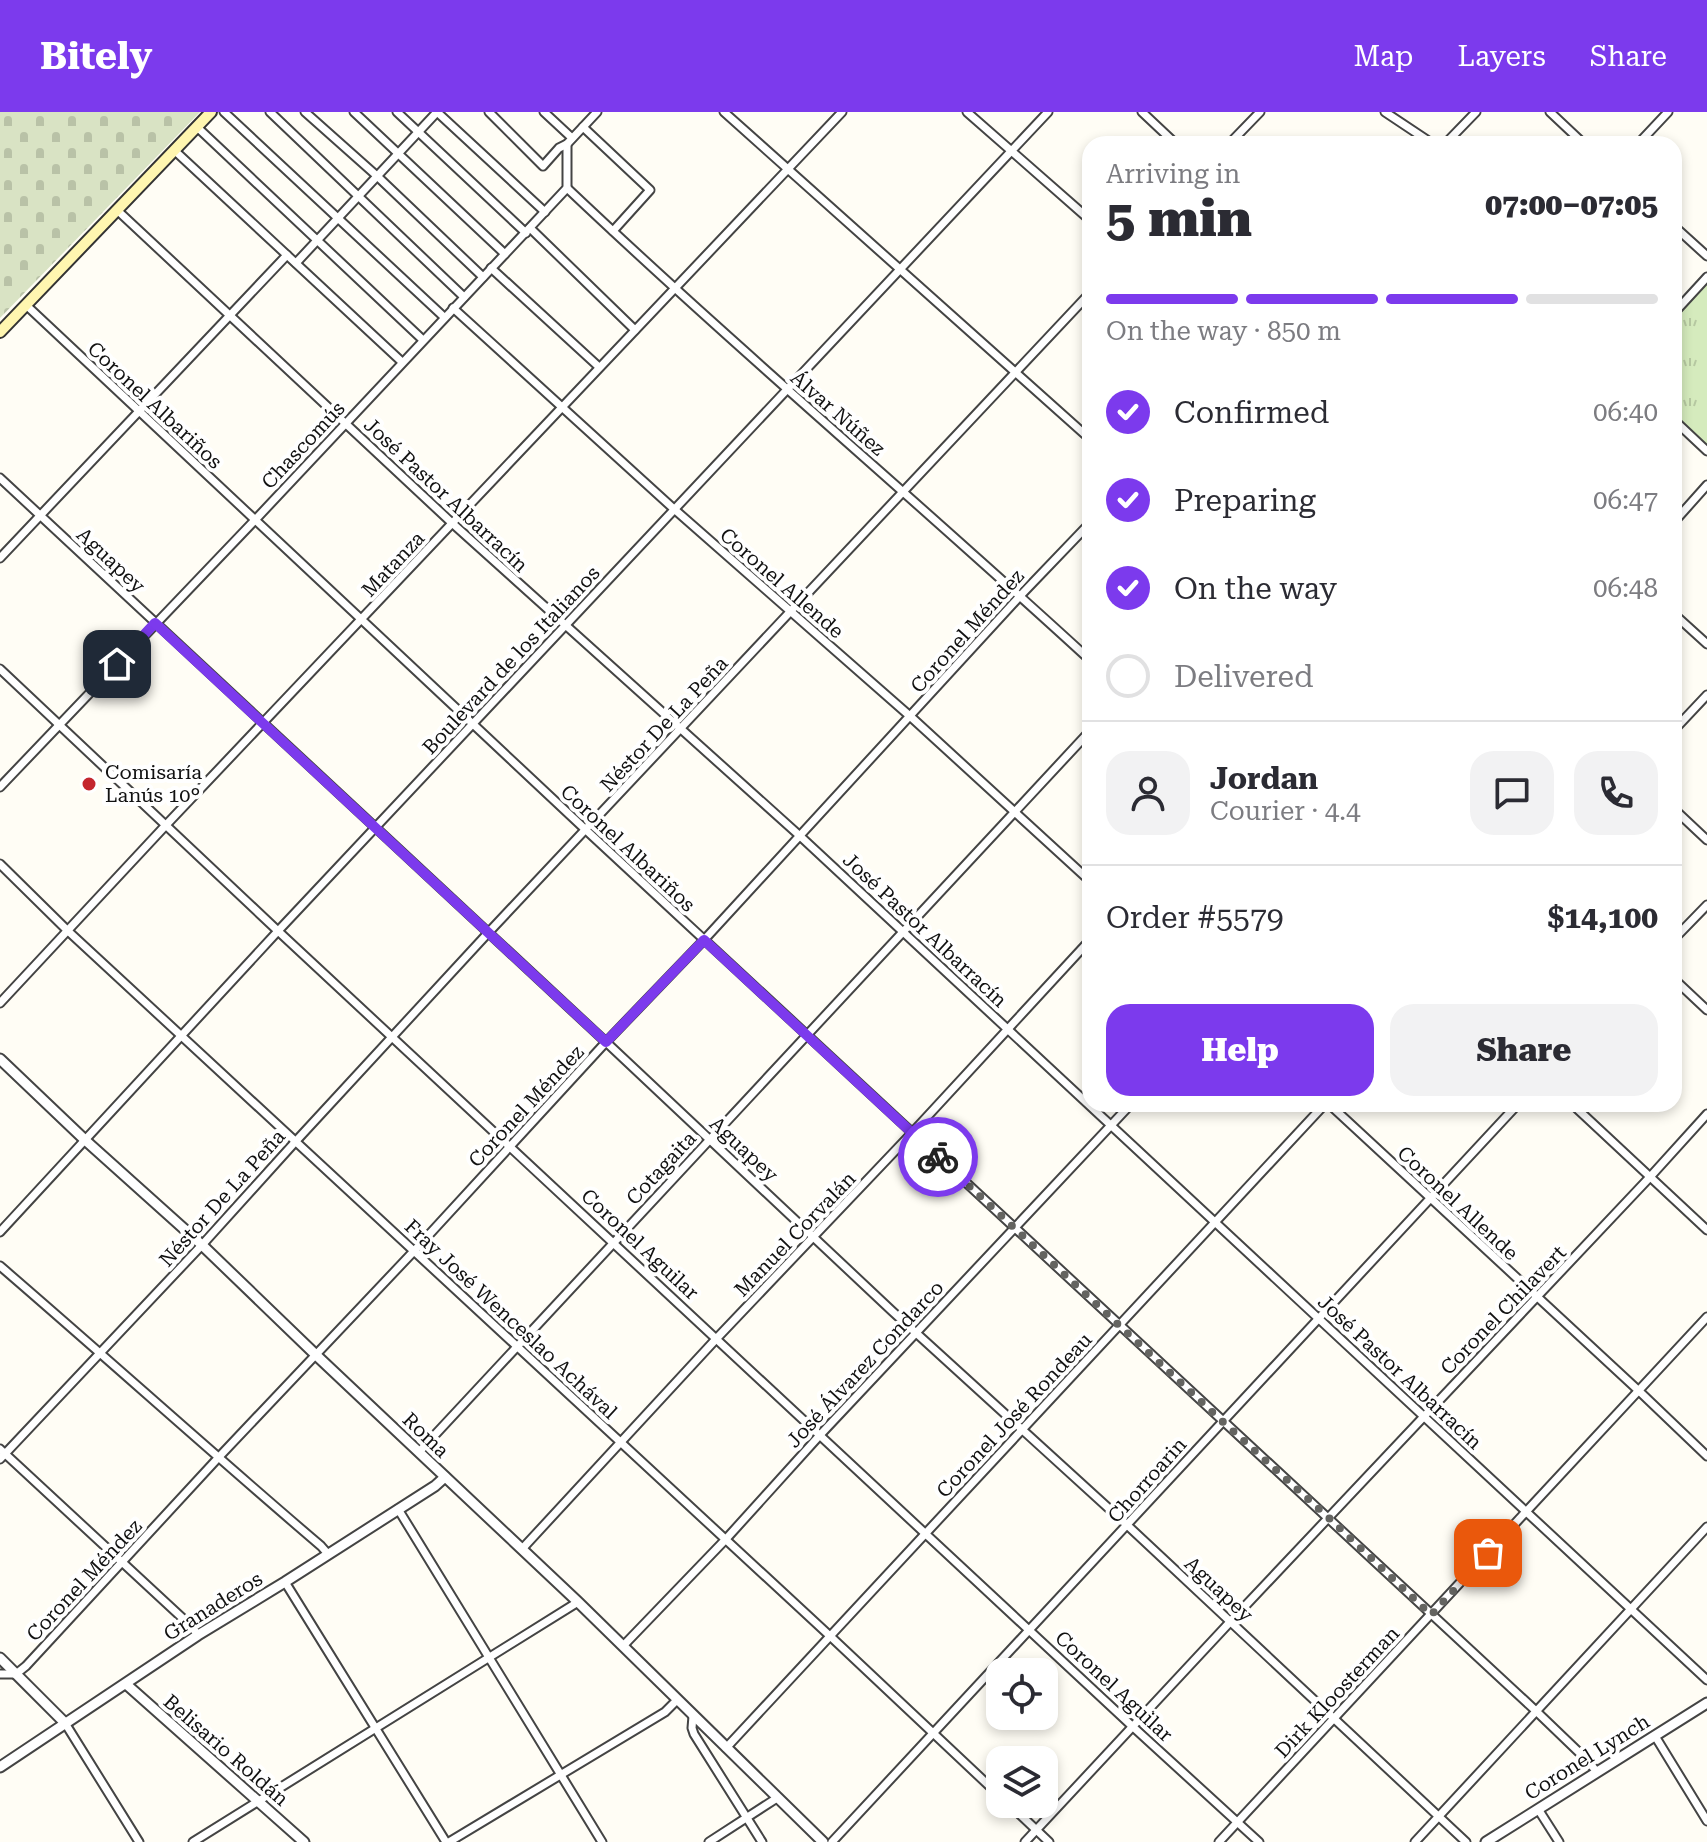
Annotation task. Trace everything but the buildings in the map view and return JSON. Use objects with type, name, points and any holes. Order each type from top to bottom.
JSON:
[{"type":"main road","points":[[0,332],[211,112]]},
{"type":"street","points":[[224,112],[444,317]]},
{"type":"street","points":[[270,112],[464,297]]},
{"type":"street","points":[[305,112],[483,277]]},
{"type":"street","points":[[354,112],[505,254]]},
{"type":"street","points":[[397,112],[635,330]]},
{"type":"street","points":[[296,263],[437,112],[545,212]]},
{"type":"street","points":[[489,112],[543,166],[597,112]]},
{"type":"street","points":[[544,112],[569,141],[567,188]]},
{"type":"street","points":[[724,112],[1082,432]]},
{"type":"street","name":"Matanza","points":[[0,1003],[842,112]]},
{"type":"street","points":[[967,112],[1082,213]]},
{"type":"street","name":"Boulevard de los Italianos","points":[[0,1232],[278,931],[1048,112]]},
{"type":"street","points":[[1142,112],[1168,136]]},
{"type":"street","points":[[1237,136],[1260,112]]},
{"type":"street","points":[[1385,112],[1421,136]]},
{"type":"street","points":[[1453,136],[1476,112]]},
{"type":"street","points":[[1550,112],[1576,136]]},
{"type":"street","points":[[1646,136],[1668,112]]},
{"type":"street","points":[[197,127],[423,340]]},
{"type":"street","points":[[583,127],[650,190],[613,231]]},
{"type":"street","points":[[174,150],[402,362]]},
{"type":"street","name":"Chascomús","points":[[0,787],[567,188]]},
{"type":"street","name":"Álvar Núñez","points":[[567,188],[786,389],[1082,653]]},
{"type":"street","name":"José Pastor Albarracín","points":[[117,210],[452,523],[800,836],[1082,1098]]},
{"type":"street","points":[[1682,233],[1707,256]]},
{"type":"street","points":[[0,558],[287,255]]},
{"type":"street","points":[[491,268],[599,367]]},
{"type":"street","points":[[1682,304],[1707,277]]},
{"type":"street","name":"Néstor De La Peña","points":[[2,1454],[202,1245],[488,933],[1082,302]]},
{"type":"street","name":"Coronel Albariños","points":[[26,305],[806,1035],[1536,1711],[1597,1772]]},
{"type":"street","name":"Coronel Allende","points":[[453,308],[1082,874]]},
{"type":"street","points":[[1682,428],[1707,451]]},
{"type":"street","name":"Aguapey","points":[[0,478],[1466,1842]]},
{"type":"street","points":[[1682,513],[1707,485]]},
{"type":"street","name":"Coronel Méndez","points":[[16,1674],[123,1563],[1082,531]]},
{"type":"street","points":[[1682,621],[1707,644]]},
{"type":"street","name":"Coronel Aguilar","points":[[0,669],[1259,1842]]},
{"type":"street","points":[[1682,722],[1707,695]]},
{"type":"street","name":"Cotagaita","points":[[419,1452],[1082,740]]},
{"type":"street","points":[[1682,817],[1707,840]]},
{"type":"street","name":"Fray José Wenceslao Achával","points":[[0,864],[68,931],[986,1783]]},
{"type":"street","points":[[1682,931],[1707,905]]},
{"type":"street","name":"Manuel Corvalán","points":[[522,1549],[1082,949]]},
{"type":"street","points":[[1682,987],[1707,1010]]},
{"type":"street","name":"Roma","points":[[0,1059],[202,1245],[578,1602],[823,1842]]},
{"type":"street","name":"José Pastor Albarracín","points":[[1097,1112],[1707,1680]]},
{"type":"street","name":"José Álvarez Condarco","points":[[623,1646],[1123,1112]]},
{"type":"street","name":"Coronel José Rondeau","points":[[726,1748],[1319,1112]]},
{"type":"street","name":"Coronel Allende","points":[[1336,1112],[1707,1456]]},
{"type":"street","name":"Chorroarin","points":[[832,1842],[1511,1112]]},
{"type":"street","points":[[1581,1112],[1707,1230]]},
{"type":"street","name":"Coronel Chilavert","points":[[1025,1842],[1707,1114]]},
{"type":"street","points":[[0,1266],[328,1554]]},
{"type":"street","name":"Dirk Kloosterman","points":[[1219,1842],[1707,1317]]},
{"type":"street","points":[[2,1454],[198,1635]]},
{"type":"street","name":"Granaderos","points":[[0,1767],[198,1635],[445,1477]]},
{"type":"street","points":[[398,1509],[602,1842]]},
{"type":"street","points":[[1415,1842],[1707,1527]]},
{"type":"street","points":[[285,1582],[448,1842],[665,1712],[677,1700]]},
{"type":"street","points":[[193,1842],[578,1602]]},
{"type":"street","points":[[0,1658],[65,1723],[139,1842]]},
{"type":"street","points":[[0,1674],[16,1674]]},
{"type":"street","name":"Belisario Roldán","points":[[126,1684],[304,1842]]},
{"type":"street","name":"Coronel Lynch","points":[[1486,1842],[1707,1703]]},
{"type":"street","points":[[693,1716],[694,1734],[762,1842]]},
{"type":"street","points":[[1655,1736],[1707,1821]]},
{"type":"street","points":[[709,1842],[777,1798]]},
{"type":"street","points":[[1538,1809],[1559,1842]]},
{"type":"street","points":[[1024,1818],[1049,1842]]},
{"type":"green space","points":[[0,112],[200,112],[0,318]]},
{"type":"green space","points":[[1707,277],[1707,451],[1682,428],[1682,304]]},
{"type":"way so far","points":[[938,1157],[1431,1615],[1488,1553]]},
{"type":"place","name":"Comisaría Lanús 10°","points":[[89,784]]},
{"type":"route","points":[[117,664],[155,623],[606,1042],[704,940],[938,1157]]}]
